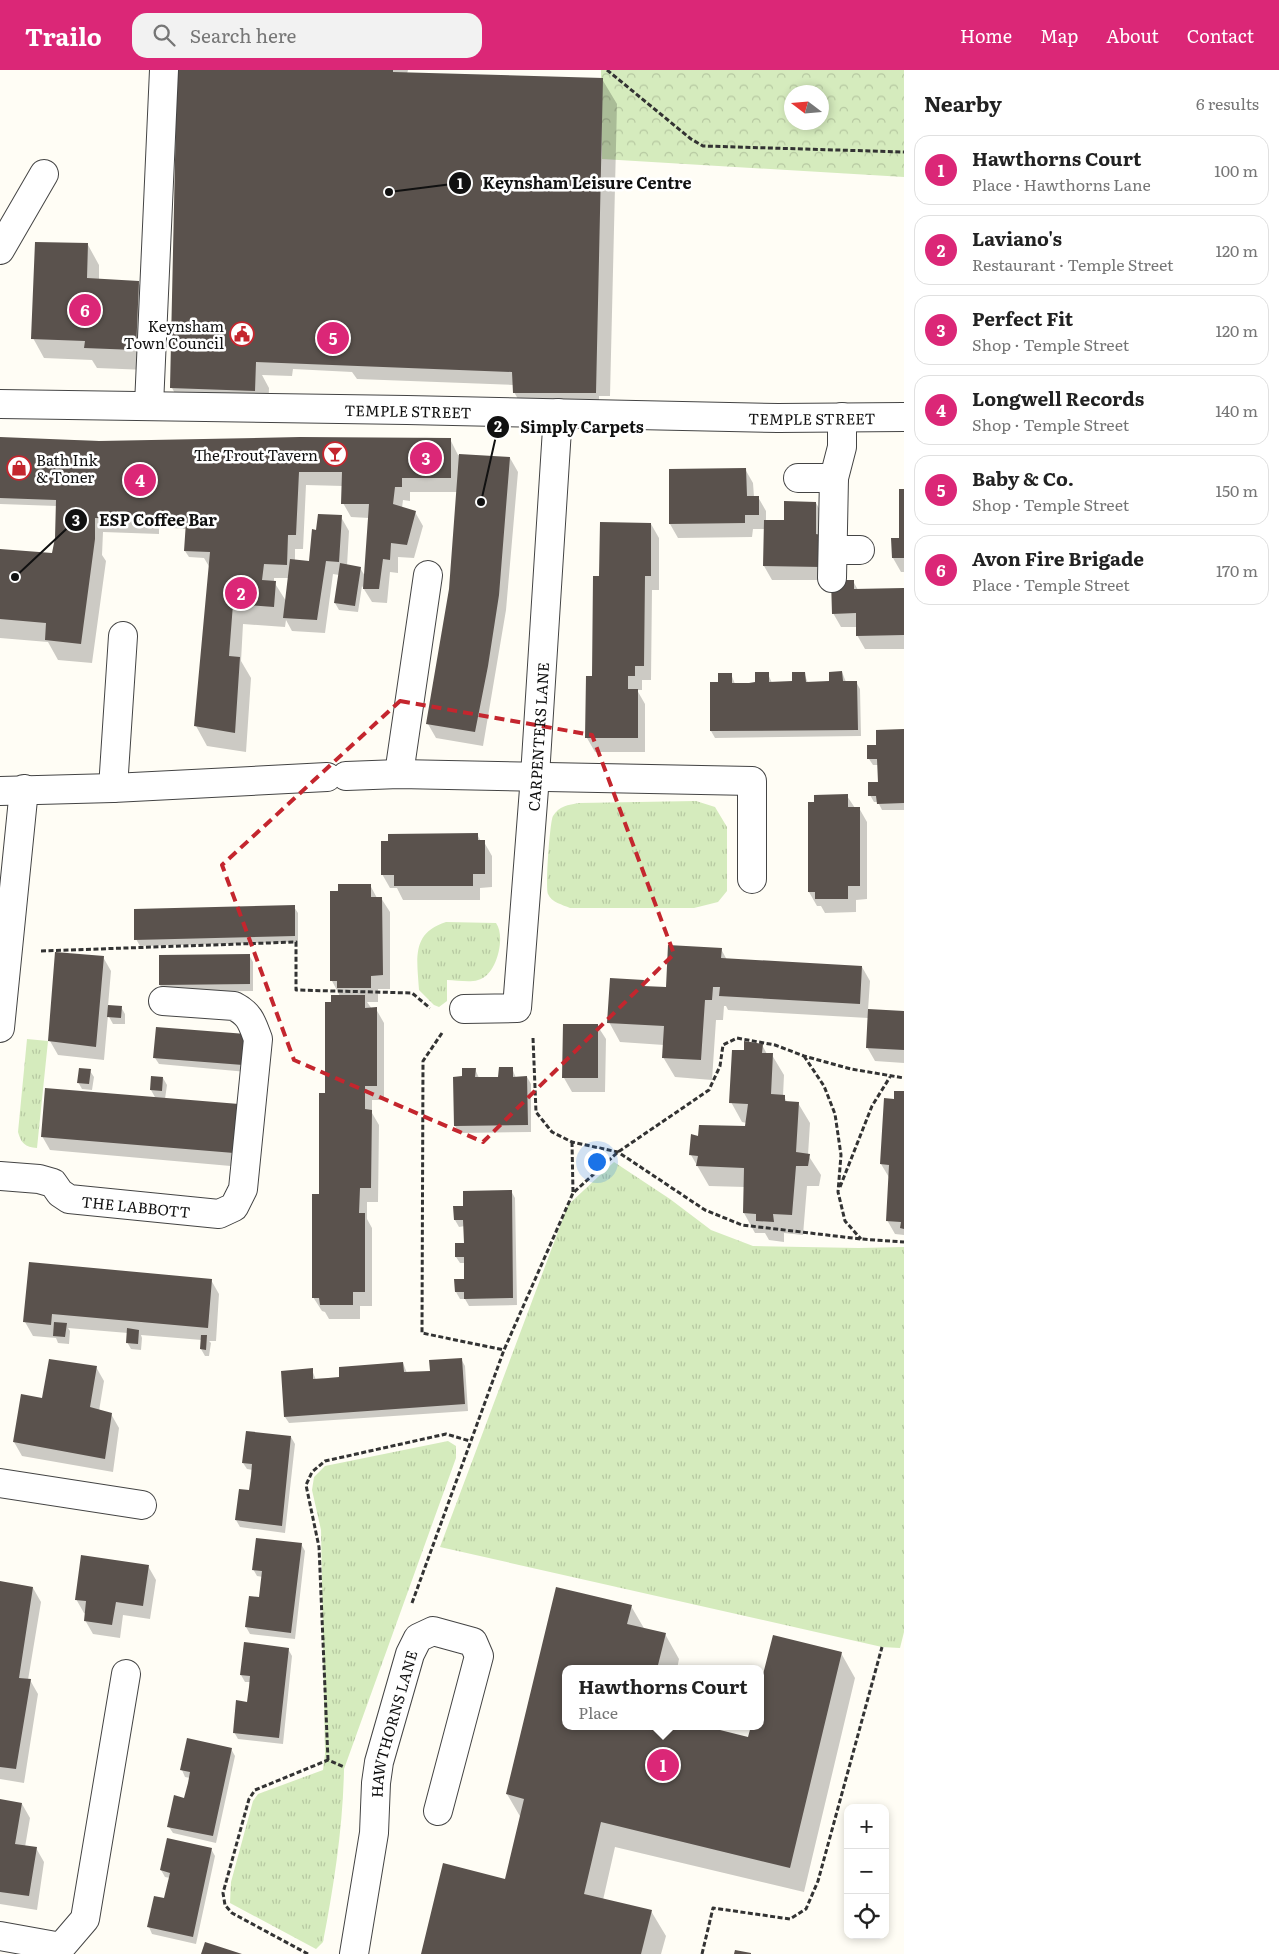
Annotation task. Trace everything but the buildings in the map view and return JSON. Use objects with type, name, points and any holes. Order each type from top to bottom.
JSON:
[{"type":"street","points":[[148,406],[164,70]]},
{"type":"street","points":[[0,250],[44,174]]},
{"type":"street","name":"TEMPLE STREET","points":[[0,404],[558,414],[842,418],[904,417]]},
{"type":"street","name":"CARPENTERS LANE","points":[[464,1008],[517,1008],[535,776],[558,414]]},
{"type":"street","points":[[832,578],[834,478],[842,447],[842,418]]},
{"type":"street","points":[[798,478],[834,478]]},
{"type":"street","points":[[833,550],[860,550]]},
{"type":"street","points":[[399,774],[428,575]]},
{"type":"street","points":[[113,788],[123,636]]},
{"type":"street","points":[[0,1028],[7,952],[12,790],[113,788],[399,774],[752,781],[752,879]]},
{"type":"street","name":"THE LABBOTT","points":[[0,1176],[39,1179],[53,1183],[60,1193],[69,1199],[219,1214],[234,1207],[243,1189],[258,1039],[245,1012],[234,1006],[163,1001]]},
{"type":"street","points":[[0,1483],[142,1506]]},
{"type":"street","name":"HAWTHORNS LANE","points":[[354,1954],[374,1833],[376,1783],[379,1762],[410,1654],[418,1638],[433,1631],[472,1642],[479,1656],[438,1811]]},
{"type":"street","points":[[0,1936],[61,1947],[85,1919],[126,1674]]},
{"type":"path","points":[[607,70],[691,139],[703,146],[904,152]]},
{"type":"path","points":[[7,952],[296,942],[296,990],[412,993],[434,1011]]},
{"type":"path","points":[[444,1031],[423,1061],[422,1333],[504,1350]]},
{"type":"path","points":[[532,1035],[536,1112],[552,1132],[572,1142],[618,1152],[705,1210],[742,1225],[861,1240],[904,1242]]},
{"type":"path","points":[[410,1654],[409,1611],[504,1350],[573,1193],[618,1152],[709,1090],[720,1066],[723,1045],[737,1038],[775,1045],[851,1070],[904,1078]]},
{"type":"path","points":[[804,1056],[824,1086],[835,1114],[841,1155],[838,1192],[845,1221],[861,1240]]},
{"type":"path","points":[[838,1192],[872,1106],[890,1077]]},
{"type":"path","points":[[572,1142],[573,1193]]},
{"type":"path","points":[[328,1760],[319,1547],[306,1485],[312,1472],[325,1461],[446,1434],[470,1441]]},
{"type":"path","points":[[702,1954],[713,1908],[790,1919],[806,1909],[818,1881],[882,1647]]},
{"type":"path","points":[[308,1954],[232,1913],[225,1904],[224,1893],[249,1799],[255,1790],[328,1760],[376,1783]]},
{"type":"highlighted area","points":[[400,701],[592,735],[674,954],[483,1142],[294,1060],[222,865]]},
{"type":"green space","points":[[601,70],[904,70],[904,177],[602,159]]},
{"type":"green space","points":[[696,801],[715,807],[727,827],[727,891],[718,902],[694,908],[570,908],[558,903],[548,894],[548,854],[552,820],[555,813],[561,808],[579,803]]},
{"type":"green space","points":[[446,922],[496,923],[499,929],[500,946],[495,964],[485,977],[471,981],[447,980],[447,1001],[439,1007],[434,1005],[419,990],[417,958],[422,940],[427,933]]},
{"type":"green space","points":[[27,1039],[48,1041],[37,1148],[24,1144],[18,1132]]},
{"type":"green space","points":[[614,1162],[670,1199],[711,1230],[753,1246],[904,1247],[904,1632],[900,1648],[882,1647],[440,1547],[568,1205]]},
{"type":"green space","points":[[448,1441],[456,1446],[456,1458],[344,1769],[340,1834],[334,1878],[323,1942],[316,1949],[230,1903],[231,1882],[253,1801],[258,1794],[323,1770],[325,1754],[321,1530],[312,1490],[314,1477],[325,1466]]},
{"type":"place","name":"Keynsham Leisure Centre","points":[[389,192]]},
{"type":"place","name":"Avon Fire Brigade","points":[[85,310]]},
{"type":"place","name":"Keynsham Town Council","points":[[242,334]]},
{"type":"place","name":"Baby & Co.","points":[[333,338]]},
{"type":"place","name":"The Trout Tavern","points":[[335,454]]},
{"type":"place","name":"Perfect Fit","points":[[426,458]]},
{"type":"place","name":"Bath Ink & Toner","points":[[19,468]]},
{"type":"place","name":"Longwell Records","points":[[140,480]]},
{"type":"place","name":"Simply Carpets","points":[[481,502]]},
{"type":"place","name":"ESP Coffee Bar","points":[[15,577]]},
{"type":"place","name":"Laviano's","points":[[241,593]]},
{"type":"place","name":"Hawthorns Court","points":[[663,1765]]}]
